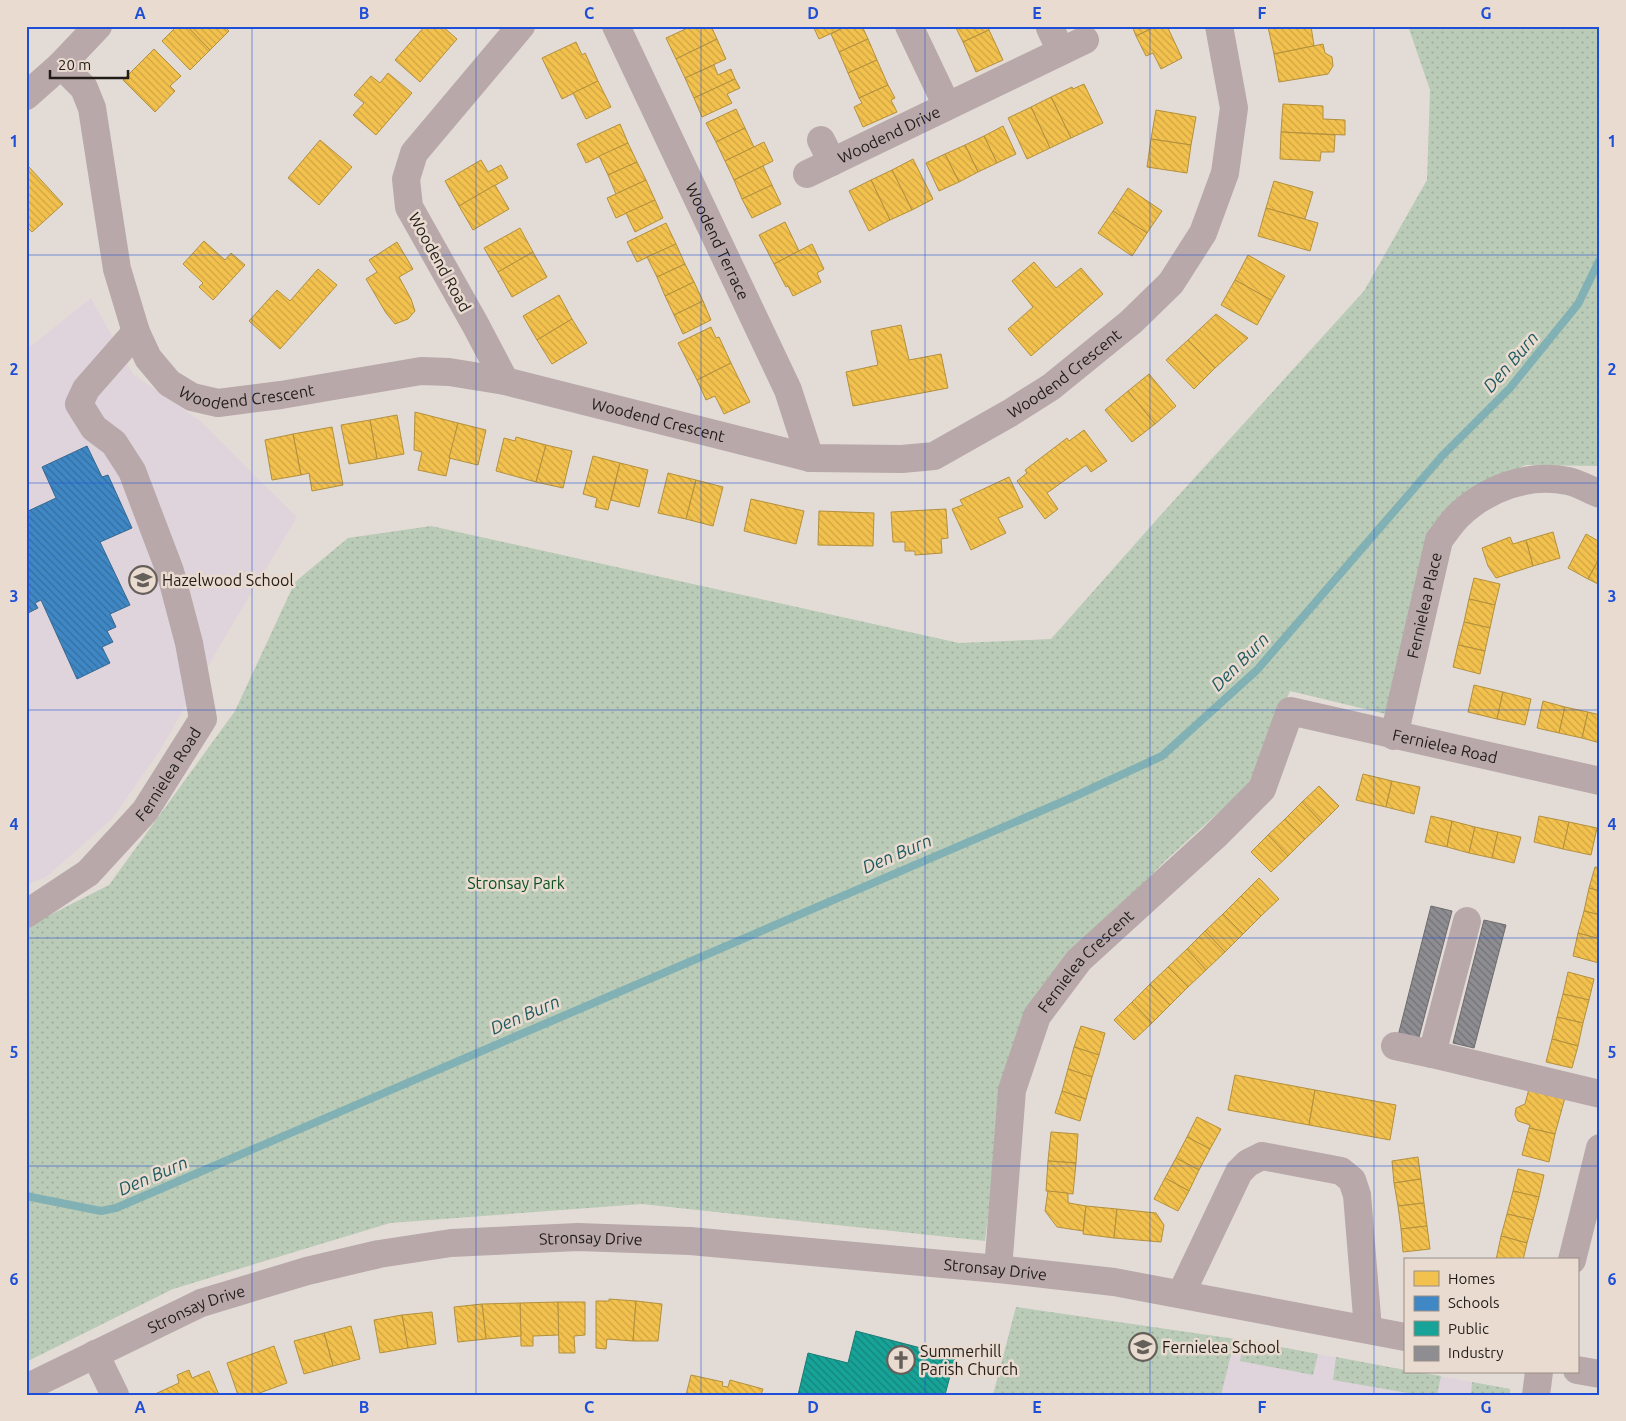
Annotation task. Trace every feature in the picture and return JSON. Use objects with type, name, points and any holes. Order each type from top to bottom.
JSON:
[{"type":"street","points":[[26,96],[61,65],[98,26]]},
{"type":"street","name":"Woodend Road","points":[[504,381],[475,324],[409,207],[406,179],[414,153],[521,26]]},
{"type":"street","name":"Woodend Terrace","points":[[616,26],[788,390],[810,458]]},
{"type":"street","name":"Woodend Drive","points":[[909,26],[947,106]]},
{"type":"street","name":"Woodend Crescent","points":[[61,65],[84,88],[92,108],[117,269],[136,332],[148,358],[169,383],[192,398],[218,403],[281,396],[420,371],[449,372],[504,381],[810,458],[902,459],[934,456],[1010,413],[1051,387],[1131,322],[1172,283],[1203,234],[1225,173],[1234,108],[1219,26]]},
{"type":"street","name":"Woodend Drive","points":[[807,174],[826,151],[947,106],[1056,40],[1085,40]]},
{"type":"street","name":"Fernielea Road","points":[[26,914],[88,872],[144,811],[203,719],[188,643],[170,571],[132,471],[114,443],[94,428],[80,404],[86,389],[136,332]]},
{"type":"street","name":"Fernielea Place","points":[[1394,736],[1439,540],[1458,517],[1479,498],[1511,483],[1543,479],[1569,481],[1600,494]]},
{"type":"street","name":"Fernielea Road","points":[[1290,711],[1600,781]]},
{"type":"street","name":"Fernielea Crescent","points":[[998,1269],[1012,1090],[1037,1016],[1079,960],[1214,837],[1262,790],[1290,711]]},
{"type":"street","points":[[1432,1054],[1467,921]]},
{"type":"street","points":[[1395,1046],[1600,1094]]},
{"type":"street","points":[[1572,1258],[1600,1148]]},
{"type":"street","points":[[1181,1294],[1239,1172],[1248,1163],[1262,1156],[1341,1171],[1352,1180],[1357,1195],[1368,1329]]},
{"type":"street","name":"Stronsay Drive","points":[[26,1388],[210,1301],[307,1271],[379,1254],[451,1243],[578,1237],[690,1241],[998,1269],[1114,1282],[1404,1337]]},
{"type":"street","points":[[95,1354],[115,1395]]},
{"type":"street","points":[[1578,1370],[1600,1374]]},
{"type":"street","points":[[1536,1395],[1539,1374]]},
{"type":"shaded area","name":"Hazelwood School","points":[[91,298],[133,374],[200,421],[297,517],[161,749],[112,819],[46,877],[26,885],[26,350]]},
{"type":"shaded area","name":"Fernielea School","points":[[1016,1307],[1235,1339],[1404,1370],[1404,1374],[1429,1374],[1510,1389],[1510,1395],[993,1395]]},
{"type":"green space","name":"Stronsay Park","points":[[1408,26],[1600,26],[1600,466],[1526,465],[1492,480],[1463,498],[1394,716],[1290,691],[1251,783],[1165,861],[1057,971],[998,1131],[985,1241],[642,1204],[390,1223],[173,1289],[26,1362],[26,927],[109,885],[235,711],[295,582],[348,538],[431,526],[959,643],[1051,639],[1364,291],[1427,180],[1430,90]]},
{"type":"green space","name":"Fernielea School","points":[[1016,1307],[1235,1339],[1221,1395],[993,1395]]},
{"type":"green space","points":[[1244,1340],[1318,1354],[1313,1375],[1240,1361]]},
{"type":"green space","points":[[1336,1357],[1404,1370],[1404,1374],[1441,1376],[1437,1395],[1419,1395],[1333,1380]]},
{"type":"green space","points":[[1472,1382],[1510,1389],[1510,1395],[1471,1395]]},
{"type":"building: Homes","points":[[177,26],[187,26],[210,50],[190,70],[162,41]]},
{"type":"building: Homes","points":[[187,26],[224,26],[229,31],[210,50]]},
{"type":"building: Homes","points":[[425,26],[442,26],[457,39],[420,82],[395,60]]},
{"type":"building: Homes","points":[[692,26],[711,26],[717,39],[676,59],[666,38]]},
{"type":"building: Homes","points":[[813,26],[847,26],[819,39]]},
{"type":"building: Homes","points":[[847,26],[862,26],[868,39],[839,52],[831,34]]},
{"type":"building: Homes","points":[[955,26],[988,26],[989,30],[963,42]]},
{"type":"building: Homes","points":[[1132,26],[1157,26],[1136,36]]},
{"type":"building: Homes","points":[[1157,26],[1167,26],[1182,58],[1161,69],[1153,53],[1146,56],[1136,36]]},
{"type":"building: Homes","points":[[1311,26],[1314,46],[1274,54],[1268,27]]},
{"type":"building: Homes","points":[[989,30],[1003,60],[976,72],[963,42]]},
{"type":"building: Homes","points":[[717,39],[726,59],[685,78],[676,59]]},
{"type":"building: Homes","points":[[868,39],[877,60],[848,73],[839,52]]},
{"type":"building: Homes","points":[[576,42],[582,55],[585,53],[598,81],[562,99],[542,58]]},
{"type":"building: Homes","points":[[1323,44],[1325,53],[1332,57],[1333,66],[1328,74],[1279,82],[1274,54]]},
{"type":"building: Homes","points":[[154,49],[181,76],[170,86],[175,91],[155,112],[123,80]]},
{"type":"building: Homes","points":[[877,60],[888,85],[859,98],[848,73]]},
{"type":"building: Homes","points":[[714,65],[718,75],[731,69],[735,79],[694,98],[685,78]]},
{"type":"building: Homes","points":[[388,73],[412,93],[376,135],[353,115],[364,103],[354,95],[371,76],[380,83]]},
{"type":"building: Homes","points":[[735,79],[740,88],[727,94],[732,103],[702,117],[694,98]]},
{"type":"building: Homes","points":[[598,81],[611,107],[586,119],[573,93]]},
{"type":"building: Homes","points":[[1084,84],[1103,123],[1071,138],[1051,97],[1072,87],[1073,89]]},
{"type":"building: Homes","points":[[888,85],[895,98],[891,100],[897,112],[863,127],[854,107],[862,103],[859,98]]},
{"type":"building: Homes","points":[[1051,97],[1071,138],[1050,148],[1031,107]]},
{"type":"building: Homes","points":[[1283,104],[1323,106],[1323,119],[1345,120],[1345,135],[1281,132]]},
{"type":"building: Homes","points":[[1031,107],[1050,148],[1027,159],[1008,118]]},
{"type":"building: Homes","points":[[736,109],[745,128],[716,142],[706,123]]},
{"type":"building: Homes","points":[[1156,110],[1196,117],[1191,145],[1151,139]]},
{"type":"building: Homes","points":[[620,124],[628,143],[586,163],[577,144]]},
{"type":"building: Homes","points":[[1003,126],[1016,154],[997,163],[984,136]]},
{"type":"building: Homes","points":[[745,128],[754,147],[725,161],[716,142]]},
{"type":"building: Homes","points":[[1281,132],[1335,135],[1334,152],[1321,152],[1320,161],[1280,159]]},
{"type":"building: Homes","points":[[984,136],[997,163],[978,172],[965,145]]},
{"type":"building: Homes","points":[[1151,139],[1191,145],[1187,173],[1147,167]]},
{"type":"building: Homes","points":[[320,140],[352,167],[319,205],[288,178]]},
{"type":"building: Homes","points":[[764,142],[773,161],[734,180],[725,161]]},
{"type":"building: Homes","points":[[628,143],[637,162],[608,175],[599,156]]},
{"type":"building: Homes","points":[[965,145],[978,172],[959,182],[945,154]]},
{"type":"building: Homes","points":[[945,154],[959,182],[939,191],[926,163]]},
{"type":"building: Homes","points":[[913,159],[933,199],[912,210],[892,170]]},
{"type":"building: Homes","points":[[481,160],[488,172],[501,165],[508,178],[459,206],[445,181]]},
{"type":"building: Homes","points":[[637,162],[646,180],[616,194],[608,175]]},
{"type":"building: Homes","points":[[763,166],[772,185],[742,199],[734,180]]},
{"type":"building: Homes","points":[[29,167],[63,204],[32,232],[26,226],[26,169]]},
{"type":"building: Homes","points":[[892,170],[912,210],[890,220],[871,180]]},
{"type":"building: Homes","points":[[646,180],[655,200],[616,218],[607,198]]},
{"type":"building: Homes","points":[[871,180],[890,220],[869,231],[849,191]]},
{"type":"building: Homes","points":[[1274,181],[1313,192],[1305,219],[1266,208]]},
{"type":"building: Homes","points":[[495,185],[509,209],[473,230],[459,206]]},
{"type":"building: Homes","points":[[772,185],[781,204],[752,218],[742,199]]},
{"type":"building: Homes","points":[[1128,188],[1162,211],[1147,233],[1113,211]]},
{"type":"building: Homes","points":[[655,200],[663,218],[635,232],[626,213]]},
{"type":"building: Homes","points":[[1266,208],[1318,223],[1310,251],[1258,236]]},
{"type":"building: Homes","points":[[1113,211],[1147,233],[1132,256],[1098,233]]},
{"type":"building: Homes","points":[[785,222],[799,251],[774,264],[759,235]]},
{"type":"building: Homes","points":[[666,223],[676,244],[637,262],[627,242]]},
{"type":"building: Homes","points":[[520,228],[533,252],[498,272],[484,248]]},
{"type":"building: Homes","points":[[204,241],[225,260],[231,253],[245,265],[213,300],[199,287],[203,283],[183,264]]},
{"type":"building: Homes","points":[[397,242],[413,269],[399,277],[415,311],[408,319],[395,324],[386,313],[366,279],[377,272],[369,260]]},
{"type":"building: Homes","points":[[676,244],[685,264],[657,277],[647,257]]},
{"type":"building: Homes","points":[[812,244],[824,269],[817,273],[821,282],[793,296],[774,264]]},
{"type":"building: Homes","points":[[533,252],[547,277],[512,297],[498,272]]},
{"type":"building: Homes","points":[[1248,255],[1285,276],[1271,300],[1235,280]]},
{"type":"building: Homes","points":[[1034,262],[1056,288],[1081,268],[1103,294],[1031,356],[1008,329],[1033,307],[1012,281]]},
{"type":"building: Homes","points":[[685,264],[694,282],[665,296],[657,277]]},
{"type":"building: Homes","points":[[318,269],[337,285],[280,349],[249,321],[277,290],[290,301]]},
{"type":"building: Homes","points":[[1235,280],[1271,300],[1257,325],[1221,305]]},
{"type":"building: Homes","points":[[694,282],[703,301],[674,315],[665,296]]},
{"type":"building: Homes","points":[[559,295],[572,319],[537,340],[523,316]]},
{"type":"building: Homes","points":[[703,301],[711,320],[683,334],[674,315]]},
{"type":"building: Homes","points":[[1216,314],[1248,338],[1215,368],[1188,340]]},
{"type":"building: Homes","points":[[572,319],[587,343],[552,364],[537,340]]},
{"type":"building: Homes","points":[[901,325],[909,360],[941,354],[948,388],[853,406],[846,372],[878,365],[871,331]]},
{"type":"building: Homes","points":[[711,327],[716,338],[719,337],[731,363],[697,380],[678,343]]},
{"type":"building: Homes","points":[[1188,340],[1215,368],[1194,389],[1166,360]]},
{"type":"building: Homes","points":[[731,363],[750,402],[724,414],[715,396],[706,400],[697,380]]},
{"type":"building: Homes","points":[[1149,374],[1176,406],[1155,424],[1128,391]]},
{"type":"building: Homes","points":[[1128,391],[1155,424],[1132,442],[1105,410]]},
{"type":"building: Homes","points":[[415,412],[458,423],[446,476],[418,470],[422,452],[414,450]]},
{"type":"building: Homes","points":[[397,415],[404,454],[377,459],[370,420]]},
{"type":"building: Homes","points":[[370,420],[377,459],[349,464],[341,425]]},
{"type":"building: Homes","points":[[458,423],[486,430],[478,465],[449,458]]},
{"type":"building: Homes","points":[[332,427],[343,485],[312,491],[309,473],[301,475],[293,434]]},
{"type":"building: Homes","points":[[1084,430],[1107,461],[1091,472],[1086,465],[1047,493],[1058,509],[1045,519],[1017,481],[1027,473],[1025,470],[1067,438],[1069,441]]},
{"type":"building: Homes","points":[[293,434],[301,475],[272,480],[265,440]]},
{"type":"building: Homes","points":[[516,437],[546,445],[536,482],[496,471],[504,438],[515,441]]},
{"type":"building: Homes","points":[[546,445],[572,451],[563,488],[536,482]]},
{"type":"building: Homes","points":[[593,456],[620,463],[608,510],[595,507],[597,498],[583,494]]},
{"type":"building: Homes","points":[[620,463],[648,470],[639,507],[611,500]]},
{"type":"building: Homes","points":[[668,473],[696,480],[686,519],[658,513]]},
{"type":"building: Homes","points":[[1009,477],[1023,507],[998,518],[1006,533],[971,550],[952,509],[963,505],[960,500]]},
{"type":"building: Homes","points":[[696,480],[723,487],[713,526],[686,519]]},
{"type":"building: Homes","points":[[751,499],[804,511],[796,544],[744,531]]},
{"type":"building: Homes","points":[[946,509],[948,538],[941,539],[942,553],[915,555],[915,551],[905,551],[905,542],[893,542],[891,512]]},
{"type":"building: Homes","points":[[819,511],[874,513],[873,546],[818,545]]},
{"type":"building: Homes","points":[[1553,532],[1560,558],[1533,566],[1526,540]]},
{"type":"building: Homes","points":[[1586,534],[1600,542],[1600,557],[1588,579],[1568,568]]},
{"type":"building: Homes","points":[[1510,537],[1513,544],[1526,540],[1533,566],[1496,578],[1488,566],[1482,548]]},
{"type":"building: Homes","points":[[1600,557],[1600,585],[1588,579]]},
{"type":"building: Homes","points":[[1474,578],[1500,584],[1495,605],[1469,599]]},
{"type":"building: Homes","points":[[1469,599],[1495,605],[1490,628],[1464,622]]},
{"type":"building: Homes","points":[[1464,622],[1490,628],[1485,651],[1458,645]]},
{"type":"building: Homes","points":[[1458,645],[1485,651],[1480,674],[1453,667]]},
{"type":"building: Homes","points":[[1474,685],[1503,692],[1497,719],[1468,712]]},
{"type":"building: Homes","points":[[1503,692],[1531,699],[1525,725],[1497,719]]},
{"type":"building: Homes","points":[[1543,701],[1565,707],[1559,733],[1537,728]]},
{"type":"building: Homes","points":[[1565,707],[1588,712],[1582,738],[1559,733]]},
{"type":"building: Homes","points":[[1588,712],[1600,715],[1600,743],[1582,738]]},
{"type":"building: Homes","points":[[1363,774],[1392,781],[1386,807],[1356,800]]},
{"type":"building: Homes","points":[[1392,781],[1420,787],[1414,814],[1386,807]]},
{"type":"building: Homes","points":[[1319,786],[1339,806],[1322,823],[1302,802]]},
{"type":"building: Homes","points":[[1302,802],[1322,823],[1305,839],[1285,819]]},
{"type":"building: Homes","points":[[1431,816],[1452,821],[1447,847],[1425,842]]},
{"type":"building: Homes","points":[[1539,816],[1569,822],[1563,849],[1534,842]]},
{"type":"building: Homes","points":[[1285,819],[1305,839],[1288,856],[1268,835]]},
{"type":"building: Homes","points":[[1452,821],[1475,827],[1469,853],[1447,847]]},
{"type":"building: Homes","points":[[1569,822],[1597,828],[1591,855],[1563,849]]},
{"type":"building: Homes","points":[[1475,827],[1498,832],[1492,858],[1469,853]]},
{"type":"building: Homes","points":[[1498,832],[1521,837],[1514,863],[1492,858]]},
{"type":"building: Homes","points":[[1268,835],[1288,856],[1271,872],[1251,852]]},
{"type":"building: Homes","points":[[1595,867],[1600,868],[1600,891],[1589,888]]},
{"type":"building: Homes","points":[[1259,878],[1279,899],[1261,916],[1241,896]]},
{"type":"building: Homes","points":[[1589,888],[1600,891],[1600,915],[1584,911]]},
{"type":"building: Homes","points":[[1241,896],[1261,916],[1243,934],[1223,914]]},
{"type":"building: Homes","points":[[1584,911],[1600,915],[1600,939],[1578,933]]},
{"type":"building: Homes","points":[[1223,914],[1243,934],[1225,952],[1205,931]]},
{"type":"building: Homes","points":[[1205,931],[1225,952],[1206,970],[1187,949]]},
{"type":"building: Homes","points":[[1578,933],[1600,939],[1599,963],[1573,956]]},
{"type":"building: Homes","points":[[1187,949],[1206,970],[1188,987],[1168,967]]},
{"type":"building: Homes","points":[[1168,967],[1188,987],[1170,1005],[1150,984]]},
{"type":"building: Homes","points":[[1568,972],[1594,979],[1589,1000],[1563,994]]},
{"type":"building: Homes","points":[[1150,984],[1170,1005],[1152,1023],[1132,1002]]},
{"type":"building: Homes","points":[[1563,994],[1589,1000],[1583,1023],[1557,1017]]},
{"type":"building: Homes","points":[[1132,1002],[1152,1023],[1134,1040],[1114,1020]]},
{"type":"building: Homes","points":[[1557,1017],[1583,1023],[1578,1046],[1552,1039]]},
{"type":"building: Homes","points":[[1081,1026],[1105,1033],[1099,1055],[1074,1047]]},
{"type":"building: Homes","points":[[1552,1039],[1578,1046],[1572,1068],[1546,1062]]},
{"type":"building: Homes","points":[[1074,1047],[1099,1055],[1092,1077],[1068,1069]]},
{"type":"building: Homes","points":[[1068,1069],[1092,1077],[1086,1099],[1062,1091]]},
{"type":"building: Homes","points":[[1235,1075],[1315,1090],[1309,1125],[1228,1110]]},
{"type":"building: Homes","points":[[1530,1085],[1566,1094],[1555,1134],[1529,1128],[1530,1125],[1518,1121],[1515,1115],[1516,1108],[1525,1104]]},
{"type":"building: Homes","points":[[1315,1090],[1396,1105],[1390,1140],[1309,1125]]},
{"type":"building: Homes","points":[[1062,1091],[1086,1099],[1080,1121],[1055,1113]]},
{"type":"building: Homes","points":[[1197,1117],[1221,1129],[1210,1149],[1187,1137]]},
{"type":"building: Homes","points":[[1529,1128],[1555,1134],[1549,1162],[1522,1155]]},
{"type":"building: Homes","points":[[1051,1132],[1078,1134],[1076,1163],[1048,1161]]},
{"type":"building: Homes","points":[[1187,1137],[1210,1149],[1199,1170],[1176,1158]]},
{"type":"building: Homes","points":[[1418,1157],[1421,1179],[1394,1183],[1392,1161]]},
{"type":"building: Homes","points":[[1176,1158],[1199,1170],[1189,1191],[1165,1178]]},
{"type":"building: Homes","points":[[1048,1161],[1076,1163],[1073,1194],[1046,1191]]},
{"type":"building: Homes","points":[[1518,1169],[1544,1175],[1539,1197],[1513,1191]]},
{"type":"building: Homes","points":[[1165,1178],[1189,1191],[1178,1211],[1154,1199]]},
{"type":"building: Homes","points":[[1421,1179],[1424,1203],[1398,1206],[1394,1183]]},
{"type":"building: Homes","points":[[1048,1191],[1068,1193],[1069,1203],[1086,1206],[1083,1231],[1057,1227],[1045,1211]]},
{"type":"building: Homes","points":[[1513,1191],[1539,1197],[1533,1220],[1507,1214]]},
{"type":"building: Homes","points":[[1424,1203],[1427,1226],[1401,1229],[1398,1206]]},
{"type":"building: Homes","points":[[1086,1206],[1117,1209],[1114,1238],[1083,1234]]},
{"type":"building: Homes","points":[[1117,1209],[1156,1213],[1164,1225],[1161,1242],[1114,1238]]},
{"type":"building: Homes","points":[[1507,1214],[1533,1220],[1527,1243],[1501,1236]]},
{"type":"building: Homes","points":[[1427,1226],[1430,1249],[1403,1252],[1401,1229]]},
{"type":"building: Homes","points":[[1501,1236],[1527,1243],[1523,1258],[1496,1258]]},
{"type":"building: Homes","points":[[609,1299],[636,1301],[633,1341],[607,1339],[606,1349],[596,1348],[596,1301],[609,1301]]},
{"type":"building: Homes","points":[[636,1301],[662,1304],[658,1341],[633,1341]]},
{"type":"building: Homes","points":[[558,1302],[559,1335],[533,1336],[533,1346],[521,1346],[520,1303]]},
{"type":"building: Homes","points":[[558,1302],[585,1302],[585,1335],[574,1336],[575,1353],[559,1353]]},
{"type":"building: Homes","points":[[520,1303],[521,1336],[486,1339],[482,1304]]},
{"type":"building: Homes","points":[[482,1304],[486,1339],[458,1342],[454,1307]]},
{"type":"building: Homes","points":[[432,1312],[436,1344],[408,1348],[402,1315]]},
{"type":"building: Homes","points":[[402,1315],[408,1348],[380,1353],[374,1320]]},
{"type":"building: Homes","points":[[351,1326],[360,1359],[333,1366],[324,1333]]},
{"type":"building: Homes","points":[[324,1333],[333,1366],[304,1374],[294,1341]]},
{"type":"building: Homes","points":[[274,1346],[287,1383],[254,1395],[238,1395],[227,1363]]},
{"type":"building: Homes","points":[[189,1370],[192,1378],[209,1371],[219,1395],[153,1395],[179,1383],[177,1375]]},
{"type":"building: Homes","points":[[691,1375],[723,1382],[722,1386],[728,1387],[730,1380],[763,1389],[761,1395],[686,1395]]},
{"type":"building: Schools","points":[[87,446],[102,477],[108,475],[132,528],[100,542],[130,605],[110,614],[116,627],[107,631],[113,642],[102,647],[110,663],[77,679],[41,600],[35,603],[38,608],[26,614],[26,512],[56,498],[42,467]]},
{"type":"building: Public","name":"Summerhill Parish Church","points":[[856,1331],[955,1357],[945,1395],[798,1395],[808,1353],[848,1363]]},
{"type":"building: Industry","points":[[1431,906],[1452,911],[1418,1041],[1398,1036]]},
{"type":"building: Industry","points":[[1484,920],[1506,925],[1474,1048],[1453,1043]]},
{"type":"waterway","name":"Den Burn","points":[[26,1196],[101,1211],[116,1208],[1071,798],[1162,756],[1257,670],[1442,456],[1510,388],[1578,304],[1600,259]]},
{"type":"place","name":"Hazelwood School","points":[[143,580]]},
{"type":"place","name":"Fernielea School","points":[[1143,1347]]},
{"type":"place","name":"Summerhill Parish Church","points":[[901,1360]]}]
